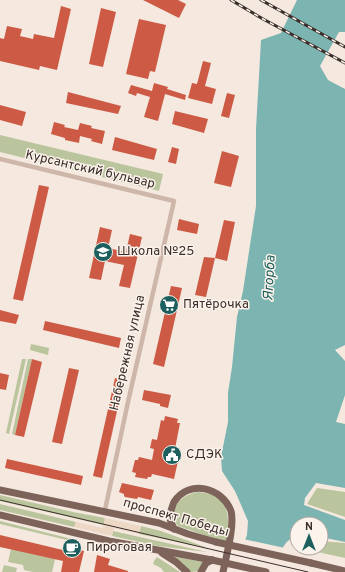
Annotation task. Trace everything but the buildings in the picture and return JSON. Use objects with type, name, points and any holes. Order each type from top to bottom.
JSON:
[{"type":"main road","points":[[159,523],[169,517],[175,502],[181,495],[188,491],[205,488],[220,495],[226,502],[231,512],[232,523],[223,572]]},
{"type":"main road","name":"проспект Победы","points":[[0,490],[74,506],[104,510],[159,523],[216,542],[345,571]]},
{"type":"main road","points":[[0,515],[76,534],[266,572]]},
{"type":"main road","points":[[169,517],[174,529]]},
{"type":"main road","points":[[158,551],[176,562],[187,572]]},
{"type":"main road","points":[[201,572],[206,563],[212,560]]},
{"type":"street","name":"Курсантский бульвар","points":[[0,159],[174,201]]},
{"type":"street","name":"Набережная улица","points":[[104,510],[174,201]]},
{"type":"green space","points":[[0,135],[163,174],[159,191],[0,152]]},
{"type":"green space","points":[[31,344],[49,348],[48,355],[30,350]]},
{"type":"green space","points":[[22,359],[26,359],[9,434],[6,433]]},
{"type":"green space","points":[[28,359],[32,359],[15,435],[12,434]]},
{"type":"green space","points":[[317,488],[345,492],[345,517],[307,504]]},
{"type":"green space","points":[[198,492],[216,497],[226,508],[228,516],[227,543],[178,526],[171,517],[177,503],[180,500],[188,495]]},
{"type":"green space","points":[[0,495],[105,518],[104,525],[0,501]]},
{"type":"green space","points":[[0,504],[76,522],[74,527],[0,510]]},
{"type":"green space","points":[[0,521],[72,539],[71,541],[0,524]]},
{"type":"green space","points":[[141,526],[161,531],[208,548],[139,534]]},
{"type":"green space","points":[[113,531],[207,552],[158,546],[112,536]]},
{"type":"green space","points":[[329,542],[345,543],[345,558],[329,554]]},
{"type":"green space","points":[[11,549],[55,559],[52,572],[33,572],[24,570],[23,565],[8,562]]},
{"type":"green space","points":[[169,556],[204,562],[200,571],[191,572],[178,561]]},
{"type":"green space","points":[[157,557],[180,572],[164,572],[161,568],[153,564]]},
{"type":"green space","points":[[4,565],[17,568],[16,572],[2,572]]},
{"type":"shaded area","points":[[105,518],[141,526],[139,534],[114,528],[112,536],[74,527],[76,522],[103,528]]},
{"type":"water","name":"Ягорба","points":[[297,0],[345,0],[345,32],[339,32],[320,66],[328,80],[345,89],[345,345],[335,350],[345,361],[345,395],[336,422],[345,424],[345,488],[316,483],[305,498],[304,505],[345,520],[345,542],[329,539],[329,516],[289,516],[289,540],[282,550],[278,572],[233,572],[247,535],[248,521],[235,491],[222,471],[221,457],[228,422],[228,393],[237,317],[243,291],[256,206],[256,129],[261,40],[281,33]]},
{"type":"pier","points":[[243,539],[285,548],[280,572],[231,572]]},
{"type":"tram line","points":[[0,500],[308,572]]},
{"type":"railway","points":[[231,0],[345,63]]},
{"type":"railway","points":[[261,0],[345,47]]},
{"type":"place","name":"Школа №25","points":[[103,252]]},
{"type":"place","name":"Пятёрочка","points":[[169,305]]},
{"type":"place","name":"СДЭК","points":[[172,455]]},
{"type":"place","name":"Пироговая","points":[[72,548]]}]
